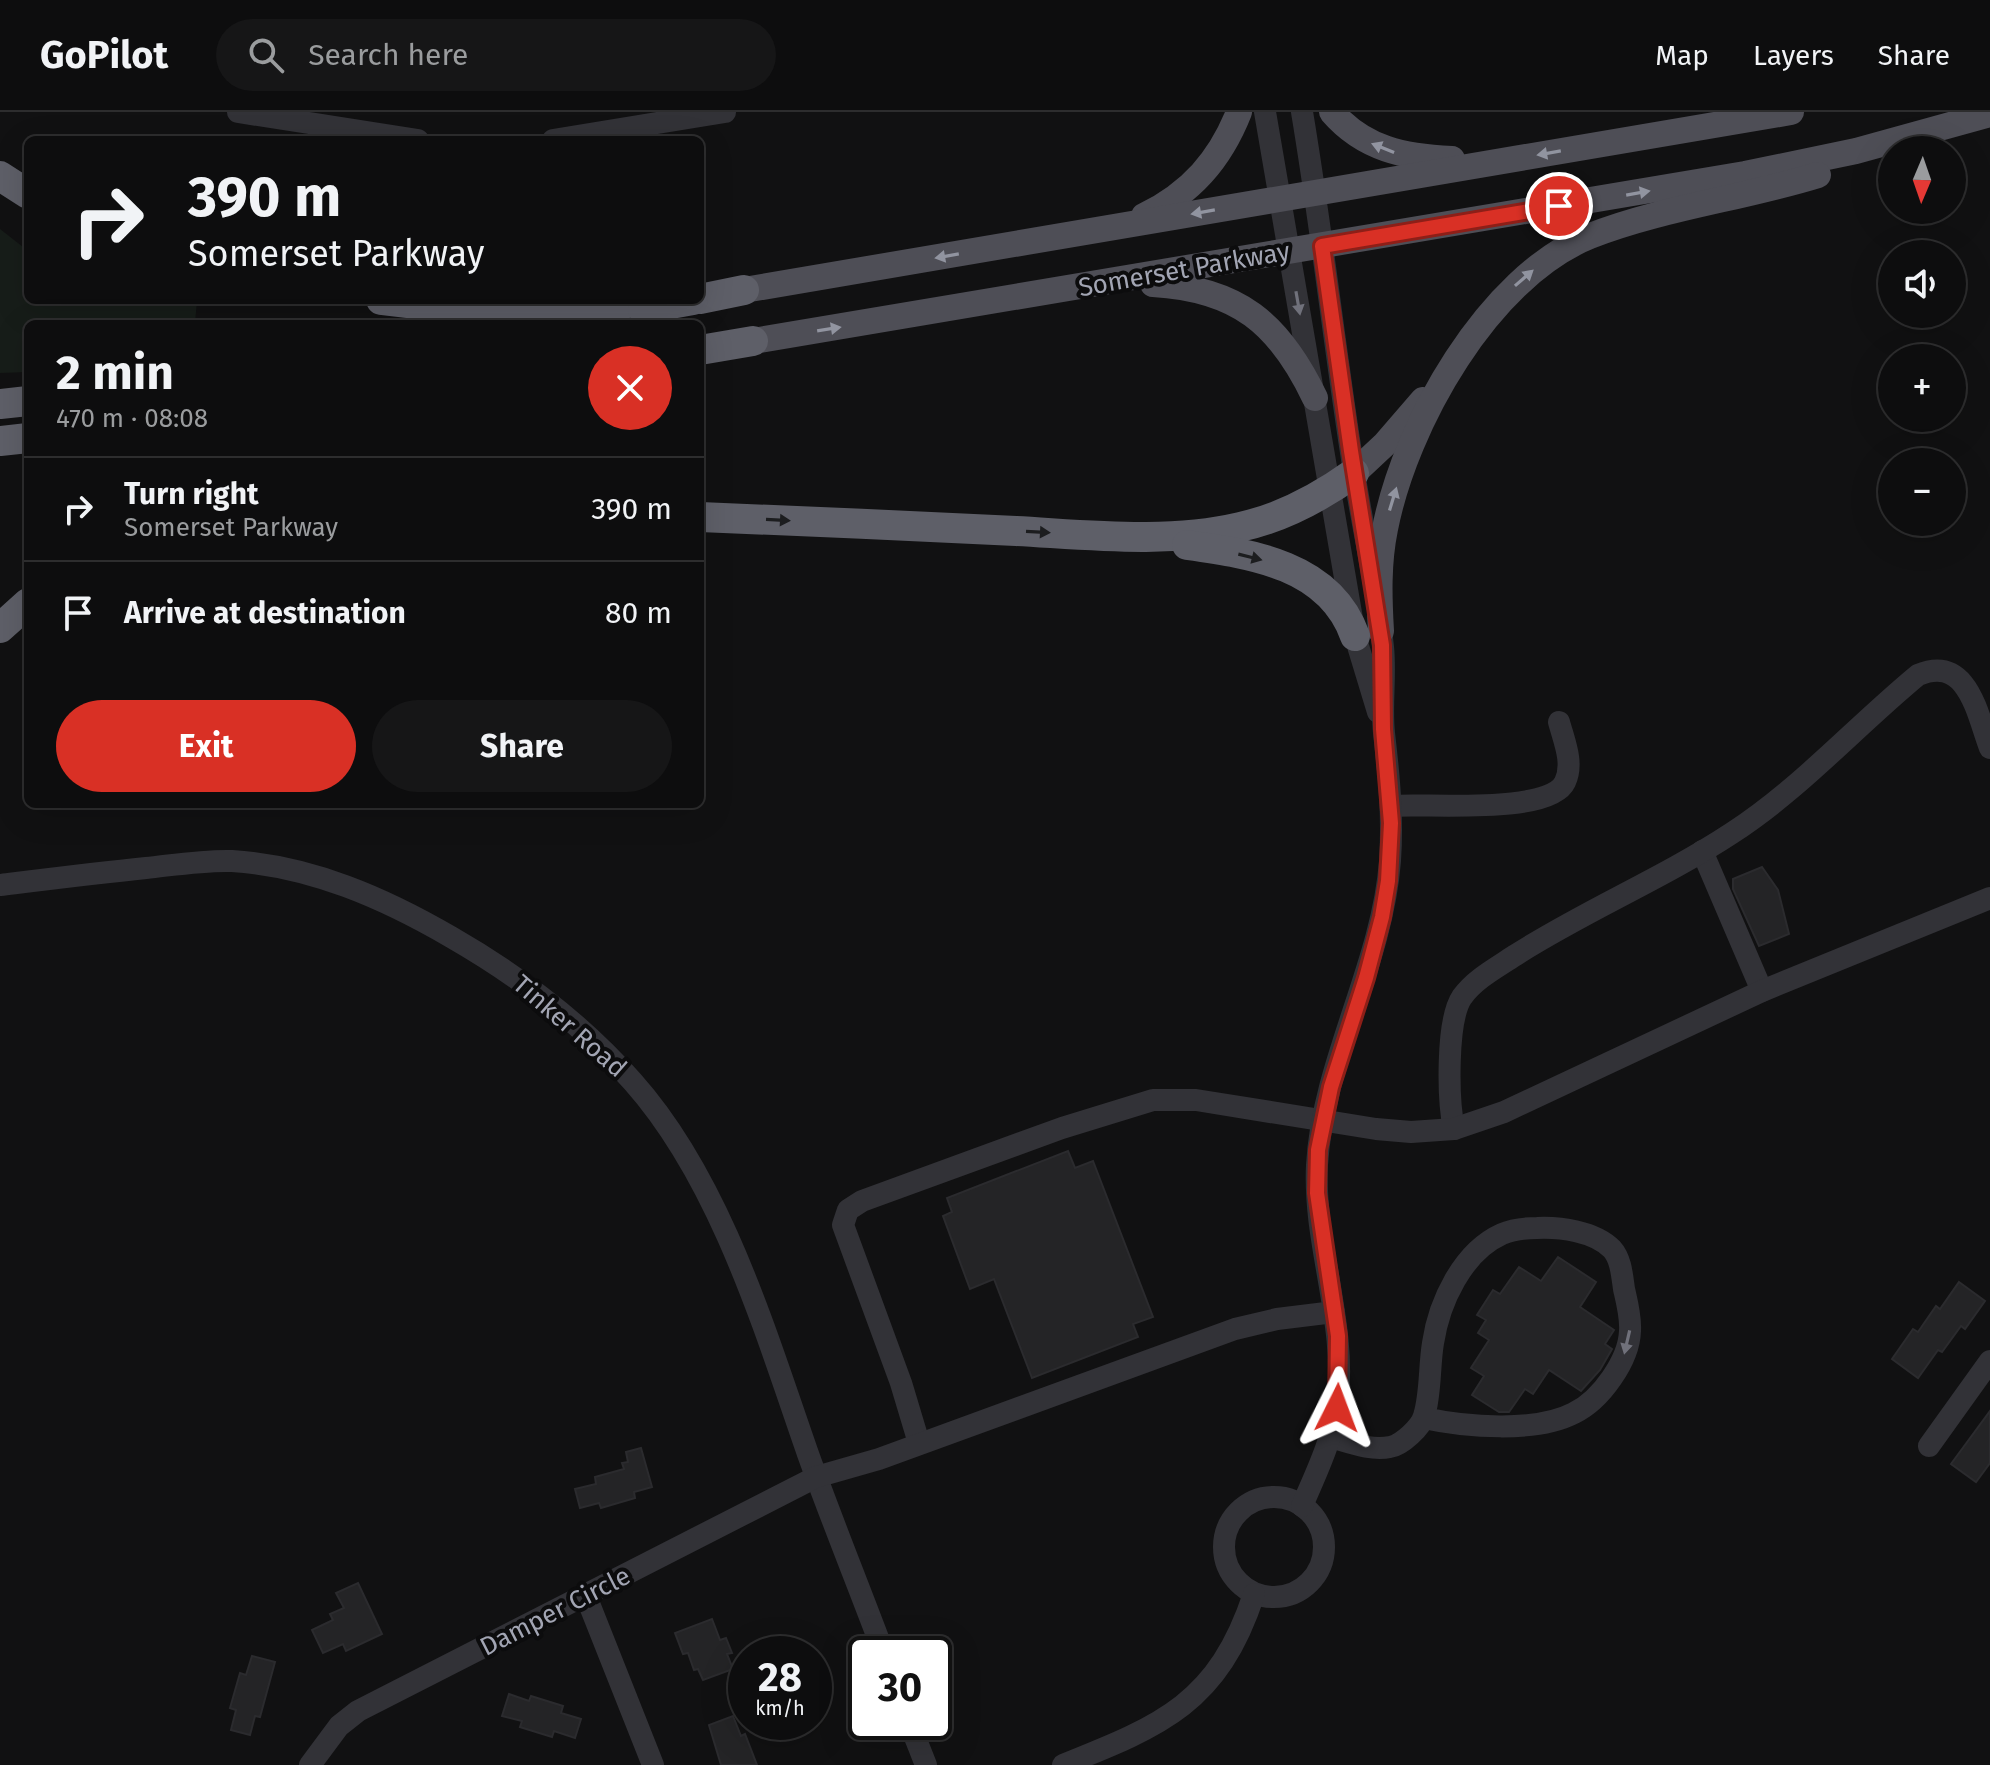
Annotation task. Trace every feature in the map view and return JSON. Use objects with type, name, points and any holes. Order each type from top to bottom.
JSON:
[{"type":"highway","points":[[0,176],[24,191]]},
{"type":"highway","points":[[704,296],[744,290]]},
{"type":"highway","points":[[418,304],[519,309],[598,304]]},
{"type":"highway","points":[[588,320],[672,304]]},
{"type":"highway","points":[[704,349],[753,341]]},
{"type":"highway","points":[[0,404],[24,401]]},
{"type":"highway","points":[[0,441],[24,438]]},
{"type":"highway","points":[[704,517],[1165,536],[1231,529],[1293,510],[1342,481]]},
{"type":"highway","points":[[1089,535],[1218,550],[1287,567],[1330,593],[1345,613],[1368,634]]},
{"type":"highway","points":[[0,628],[24,607]]},
{"type":"main road","points":[[1118,227],[1166,204],[1192,185],[1220,152],[1239,112]]},
{"type":"main road","points":[[1332,112],[1364,140],[1395,153],[1455,160],[1515,159]]},
{"type":"main road","name":"Somerset Parkway","points":[[744,290],[1791,112]]},
{"type":"main road","name":"Somerset Parkway","points":[[1913,136],[1990,114]]},
{"type":"main road","name":"Somerset Parkway","points":[[753,341],[1745,174],[1878,144]]},
{"type":"main road","points":[[1342,481],[1394,434],[1508,292],[1547,259],[1588,236],[1629,223],[1819,175],[1878,154]]},
{"type":"main road","points":[[1098,284],[1171,285],[1230,300],[1258,319],[1273,334],[1300,369],[1315,398]]},
{"type":"main road","points":[[1368,634],[1390,506],[1416,437],[1453,364]]},
{"type":"street","points":[[238,112],[392,136]]},
{"type":"street","points":[[578,136],[725,112]]},
{"type":"street","points":[[1265,112],[1315,398],[1342,481]]},
{"type":"street","points":[[1302,112],[1322,246],[1342,481],[1383,729],[1391,806],[1390,860],[1382,917],[1323,1120],[1318,1150],[1317,1193],[1334,1312],[1339,1384],[1330,1437],[1302,1506]]},
{"type":"street","points":[[1454,1129],[1451,1106],[1452,1025],[1456,1008],[1468,990],[1485,975],[1538,941],[1702,851],[1753,819],[1871,714],[1924,672],[1947,672],[1961,680],[1970,694],[1990,748]]},
{"type":"street","points":[[1391,806],[1508,804],[1532,802],[1551,796],[1562,787],[1568,773],[1568,756],[1559,722]]},
{"type":"street","points":[[1702,851],[1762,991]]},
{"type":"street","name":"Tinker Road","points":[[0,885],[232,861],[321,877],[382,900],[432,925],[509,972],[551,1003],[618,1065],[660,1116],[720,1222],[745,1280],[877,1636]]},
{"type":"street","points":[[919,1443],[901,1383],[843,1225],[848,1210],[862,1201],[1062,1128],[1153,1100],[1196,1100],[1395,1131],[1454,1129],[1512,1109],[1762,991],[1990,898]]},
{"type":"street","points":[[1330,1437],[1364,1446],[1392,1447],[1405,1440],[1424,1418],[1433,1344],[1445,1299],[1457,1277],[1490,1240],[1519,1229],[1562,1228],[1603,1242],[1614,1251],[1621,1265],[1631,1327],[1629,1343],[1623,1358],[1602,1389],[1588,1403],[1576,1413],[1542,1423],[1488,1425],[1424,1418]]},
{"type":"street","name":"Damper Circle","points":[[310,1765],[339,1726],[358,1711],[816,1477],[1235,1329],[1277,1319],[1334,1312]]},
{"type":"street","points":[[1929,1446],[1990,1361]]},
{"type":"street","points":[[1266,1498],[1285,1498],[1302,1506],[1317,1521],[1324,1540],[1322,1561],[1305,1587],[1296,1593],[1275,1597],[1254,1594],[1239,1583],[1225,1560],[1224,1541],[1229,1524],[1241,1509],[1266,1498]]},
{"type":"street","points":[[1063,1765],[1147,1730],[1194,1698],[1217,1673],[1248,1614],[1254,1594]]},
{"type":"street","points":[[586,1596],[653,1765]]},
{"type":"street","points":[[916,1740],[926,1765]]},
{"type":"shaded area","points":[[0,229],[24,247],[24,304],[197,304],[195,320],[24,320],[24,372],[0,373]]},
{"type":"building","points":[[1762,867],[1778,890],[1789,934],[1759,946],[1733,889],[1733,879]]},
{"type":"building","points":[[1068,1151],[1075,1168],[1093,1161],[1153,1317],[1133,1324],[1138,1337],[1032,1378],[994,1279],[970,1289],[943,1216],[952,1212],[947,1198]]},
{"type":"building","points":[[1558,1257],[1596,1282],[1580,1307],[1614,1330],[1605,1344],[1612,1349],[1600,1370],[1581,1391],[1549,1370],[1533,1394],[1525,1389],[1509,1412],[1499,1412],[1472,1395],[1484,1376],[1471,1368],[1489,1340],[1478,1333],[1486,1320],[1477,1315],[1493,1290],[1500,1294],[1519,1267],[1541,1281]]},
{"type":"building","points":[[1959,1282],[1985,1301],[1965,1329],[1961,1326],[1942,1352],[1938,1350],[1918,1378],[1892,1359],[1913,1329],[1918,1332],[1936,1306],[1940,1309]]},
{"type":"building","points":[[1990,1411],[1990,1463],[1976,1482],[1951,1464]]},
{"type":"building","points":[[641,1448],[652,1487],[634,1492],[635,1498],[601,1508],[599,1503],[580,1508],[575,1489],[596,1484],[595,1477],[624,1469],[622,1463],[628,1462],[626,1452]]},
{"type":"building","points":[[358,1583],[382,1634],[346,1651],[343,1644],[323,1653],[312,1630],[333,1620],[330,1614],[344,1608],[336,1593]]},
{"type":"building","points":[[712,1619],[720,1640],[726,1638],[728,1643],[728,1671],[703,1680],[698,1669],[694,1670],[688,1653],[683,1654],[675,1633]]},
{"type":"building","points":[[252,1656],[275,1662],[260,1717],[255,1716],[250,1735],[231,1730],[236,1710],[230,1708],[240,1673],[246,1675]]},
{"type":"building","points":[[509,1694],[529,1701],[531,1696],[563,1706],[561,1713],[581,1719],[575,1738],[554,1731],[552,1737],[520,1727],[522,1721],[502,1716]]},
{"type":"building","points":[[728,1718],[728,1740],[747,1740],[757,1765],[721,1765],[709,1725]]},
{"type":"route","points":[[1337,1408],[1338,1336],[1317,1193],[1318,1150],[1331,1087],[1382,917],[1388,881],[1391,823],[1383,729],[1382,645],[1322,246],[1559,206]]}]
